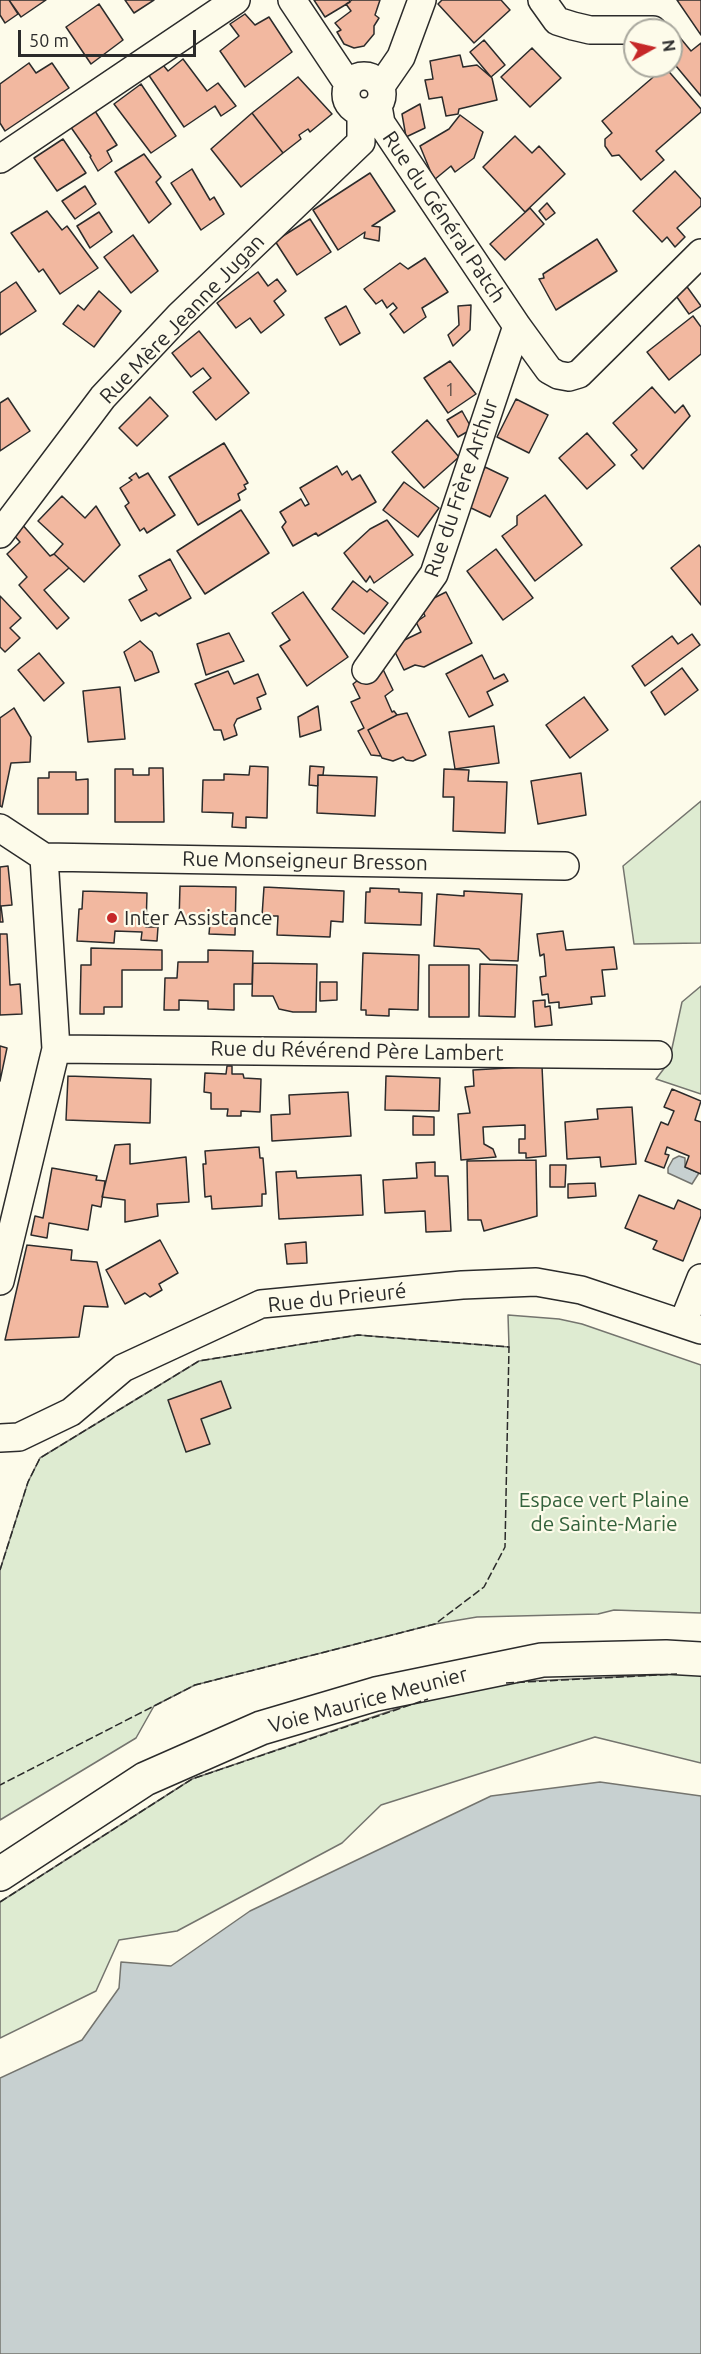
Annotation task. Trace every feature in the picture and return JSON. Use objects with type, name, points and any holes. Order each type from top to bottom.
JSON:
[{"type":"main road","name":"Voie Maurice Meunier","points":[[0,1874],[145,1779],[261,1728],[376,1694],[542,1660],[666,1657],[701,1659]]},
{"type":"street","points":[[0,159],[236,0]]},
{"type":"street","points":[[291,0],[348,84],[361,75],[376,80],[373,101]]},
{"type":"street","points":[[373,101],[401,57],[422,0]]},
{"type":"street","points":[[542,0],[557,21],[590,30],[623,30]]},
{"type":"street","name":"Rue du Général Patch","points":[[373,101],[381,123],[516,326],[549,370],[558,375],[579,374],[701,253]]},
{"type":"street","name":"Rue Mère Jeanne Jugan","points":[[0,534],[103,397],[180,315],[361,142],[373,101]]},
{"type":"street","name":"Rue du Frère Arthur","points":[[366,670],[434,574],[516,326]]},
{"type":"street","points":[[0,828],[44,857],[56,1048],[0,1281]]},
{"type":"street","name":"Rue Monseigneur Bresson","points":[[44,857],[565,866]]},
{"type":"street","name":"Rue du Révérend Père Lambert","points":[[56,1048],[658,1055]]},
{"type":"street","name":"Rue du Prieuré","points":[[6,1442],[71,1412],[123,1368],[261,1304],[462,1285],[536,1282],[581,1290],[692,1327],[701,1278]]},
{"type":"green space","points":[[701,801],[701,943],[634,944],[623,866]]},
{"type":"green space","points":[[701,986],[701,1094],[656,1079],[669,1062],[682,1002]]},
{"type":"green space","name":"Espace vert Plaine de Sainte-Marie","points":[[508,1315],[559,1319],[582,1324],[701,1365],[701,1613],[614,1610],[598,1614],[477,1617],[435,1624],[195,1685],[154,1706],[136,1738],[0,1820],[0,1570],[28,1482],[40,1458],[199,1361],[358,1335],[509,1347]]},
{"type":"green space","points":[[701,1674],[701,1763],[595,1737],[381,1805],[342,1843],[177,1931],[119,1940],[96,1991],[0,2038],[0,1902],[192,1779],[469,1684]]},
{"type":"shaded area","points":[[679,1156],[685,1158],[685,1167],[699,1173],[692,1184],[668,1173],[673,1159]]},
{"type":"shaded area","points":[[600,1782],[701,1796],[701,2354],[0,2354],[0,2078],[82,2040],[119,1988],[121,1962],[171,1966],[250,1911],[491,1796]]},
{"type":"building","points":[[0,0],[9,0],[18,14],[5,23],[0,15]]},
{"type":"building","points":[[9,0],[46,0],[21,17]]},
{"type":"building","points":[[125,0],[154,0],[134,13]]},
{"type":"building","points":[[314,0],[349,0],[350,2],[325,17]]},
{"type":"building","points":[[352,0],[380,0],[375,15],[379,18],[374,26],[374,34],[364,46],[354,48],[344,44],[337,32],[341,30],[335,23],[351,11],[346,4]]},
{"type":"building","points":[[442,0],[501,0],[510,10],[474,43],[438,4]]},
{"type":"building","points":[[677,0],[701,0],[701,35]]},
{"type":"building","points":[[99,4],[123,40],[91,64],[66,27]]},
{"type":"building","points":[[245,14],[255,25],[269,17],[292,52],[245,87],[220,51],[239,36],[230,24]]},
{"type":"building","points":[[484,40],[505,65],[491,77],[470,52]]},
{"type":"building","points":[[683,41],[691,51],[701,43],[701,96],[683,74]]},
{"type":"building","points":[[532,48],[561,78],[530,107],[501,77]]},
{"type":"building","points":[[460,55],[463,67],[477,65],[492,78],[497,100],[459,109],[458,114],[446,116],[442,97],[429,99],[425,80],[433,79],[430,61]]},
{"type":"building","points":[[183,59],[207,91],[218,83],[236,106],[221,116],[215,106],[184,127],[148,74],[163,65],[168,71]]},
{"type":"building","points":[[29,63],[36,73],[52,63],[69,88],[5,131],[0,123],[0,84]]},
{"type":"building","points":[[298,77],[332,114],[310,132],[308,129],[299,135],[301,139],[283,153],[252,113]]},
{"type":"building","points":[[652,78],[674,78],[701,109],[701,112],[656,151],[664,160],[641,180],[619,155],[612,156],[605,146],[605,139],[612,133],[602,121]]},
{"type":"building","points":[[141,84],[176,136],[151,153],[114,104]]},
{"type":"building","points":[[420,104],[425,128],[406,137],[402,114]]},
{"type":"building","points":[[95,111],[117,145],[107,151],[112,161],[98,171],[91,156],[70,126]]},
{"type":"building","points":[[252,113],[283,153],[241,187],[211,149]]},
{"type":"building","points":[[460,115],[483,132],[474,158],[455,172],[451,166],[434,180],[420,146],[449,129]]},
{"type":"building","points":[[515,136],[532,153],[539,146],[565,174],[525,212],[483,167]]},
{"type":"building","points":[[63,139],[86,173],[57,191],[34,158]]},
{"type":"building","points":[[144,154],[161,177],[156,182],[171,204],[149,223],[115,172]]},
{"type":"building","points":[[192,169],[210,200],[214,197],[224,214],[201,230],[171,183]]},
{"type":"building","points":[[675,171],[701,199],[701,206],[677,228],[685,237],[675,247],[667,237],[662,242],[633,211]]},
{"type":"building","points":[[370,173],[395,211],[372,226],[380,227],[379,241],[364,238],[365,232],[338,250],[313,210]]},
{"type":"building","points":[[85,186],[96,204],[75,219],[62,201]]},
{"type":"building","points":[[547,203],[555,213],[546,220],[539,211]]},
{"type":"building","points":[[530,208],[544,224],[505,260],[490,244]]},
{"type":"building","points":[[47,211],[62,230],[67,226],[98,268],[60,294],[43,269],[39,272],[11,233]]},
{"type":"building","points":[[99,212],[112,232],[90,248],[77,226]]},
{"type":"building","points":[[310,219],[331,252],[297,275],[275,241]]},
{"type":"building","points":[[133,235],[158,271],[131,293],[104,257]]},
{"type":"building","points":[[597,239],[617,271],[556,310],[539,279],[544,278],[543,274]]},
{"type":"building","points":[[425,258],[448,292],[422,308],[426,317],[404,333],[390,314],[397,308],[393,303],[387,308],[382,300],[376,304],[364,289],[400,263],[408,269]]},
{"type":"building","points":[[258,272],[268,286],[277,279],[286,291],[274,301],[284,315],[261,333],[250,318],[236,328],[217,303]]},
{"type":"building","points":[[16,282],[36,311],[0,335],[0,293]]},
{"type":"building","points":[[685,284],[701,306],[689,314],[674,293]]},
{"type":"building","points":[[99,291],[121,311],[94,347],[63,324],[78,305],[84,310]]},
{"type":"building","points":[[471,305],[470,330],[453,346],[448,335],[459,325],[458,306]]},
{"type":"building","points":[[346,306],[360,333],[340,345],[325,318]]},
{"type":"building","points":[[693,316],[701,327],[701,354],[669,380],[647,352]]},
{"type":"building","points":[[199,331],[249,393],[216,420],[193,392],[211,378],[203,368],[191,377],[172,353]]},
{"type":"building","points":[[450,361],[476,394],[448,413],[424,378]]},
{"type":"building","points":[[652,387],[675,413],[683,405],[690,416],[643,469],[631,455],[637,450],[613,423]]},
{"type":"building","points":[[150,397],[168,416],[137,446],[119,428]]},
{"type":"building","points":[[8,398],[30,431],[0,451],[0,403]]},
{"type":"building","points":[[516,399],[548,415],[529,453],[497,437]]},
{"type":"building","points":[[462,411],[472,429],[458,437],[447,420]]},
{"type":"building","points":[[427,420],[459,457],[424,488],[392,452]]},
{"type":"building","points":[[587,433],[615,465],[587,489],[559,458]]},
{"type":"building","points":[[224,443],[248,483],[244,485],[246,489],[238,494],[240,500],[198,525],[169,477]]},
{"type":"building","points":[[337,466],[342,475],[347,471],[352,480],[360,475],[376,502],[318,536],[316,533],[293,546],[282,527],[286,522],[280,512],[301,499],[305,506],[309,504],[300,488]]},
{"type":"building","points":[[485,467],[508,478],[490,517],[467,506]]},
{"type":"building","points":[[136,473],[139,478],[148,473],[175,515],[147,533],[144,528],[140,531],[125,506],[129,503],[120,488],[132,480],[129,478]]},
{"type":"building","points":[[404,482],[439,508],[418,537],[383,510]]},
{"type":"building","points":[[545,495],[582,545],[535,581],[502,536],[517,525],[517,516]]},
{"type":"building","points":[[62,496],[85,518],[96,506],[120,545],[84,582],[54,554],[63,544],[38,521]]},
{"type":"building","points":[[241,510],[269,553],[205,594],[177,551]]},
{"type":"building","points":[[387,520],[413,555],[374,583],[370,576],[366,582],[344,553],[370,529]]},
{"type":"building","points":[[20,522],[50,556],[54,554],[69,568],[44,590],[69,618],[57,629],[19,585],[27,577],[7,554],[20,542],[10,531]]},
{"type":"building","points":[[699,545],[701,548],[701,605],[671,568]]},
{"type":"building","points":[[496,549],[533,598],[503,620],[467,571]]},
{"type":"building","points":[[170,559],[191,598],[159,616],[156,613],[141,621],[129,600],[147,590],[139,576]]},
{"type":"building","points":[[353,581],[367,592],[370,589],[388,603],[364,634],[332,609]]},
{"type":"building","points":[[303,592],[348,657],[307,686],[280,646],[290,640],[272,613]]},
{"type":"building","points":[[446,592],[472,643],[424,667],[415,665],[404,670],[392,646],[421,632],[416,622],[425,616],[420,605]]},
{"type":"building","points":[[0,596],[21,618],[10,628],[20,638],[5,652],[0,647]]},
{"type":"building","points":[[229,633],[244,661],[206,675],[197,644]]},
{"type":"building","points":[[692,634],[700,645],[645,686],[632,666],[672,636],[678,644]]},
{"type":"building","points":[[140,641],[152,652],[159,672],[135,681],[124,652]]},
{"type":"building","points":[[39,653],[64,683],[44,701],[18,670]]},
{"type":"building","points":[[482,655],[494,679],[504,674],[508,681],[487,692],[493,705],[469,717],[446,674]]},
{"type":"building","points":[[380,663],[393,690],[385,696],[392,712],[394,711],[397,715],[368,730],[381,756],[371,755],[358,731],[364,728],[351,702],[360,698],[353,684]]},
{"type":"building","points":[[682,668],[698,690],[665,715],[651,692]]},
{"type":"building","points":[[228,671],[234,684],[258,674],[266,694],[257,698],[261,709],[237,719],[234,725],[237,735],[224,740],[221,730],[214,730],[195,684]]},
{"type":"building","points":[[120,687],[125,739],[88,742],[83,691]]},
{"type":"building","points":[[584,697],[608,730],[570,758],[546,725]]},
{"type":"building","points":[[318,706],[321,730],[300,737],[298,717]]},
{"type":"building","points":[[14,708],[31,737],[30,762],[11,763],[2,807],[0,806],[0,718]]},
{"type":"building","points":[[407,713],[426,755],[413,761],[403,757],[393,761],[382,758],[368,730],[397,715]]},
{"type":"building","points":[[494,726],[499,763],[455,769],[449,732]]},
{"type":"building","points":[[250,766],[268,767],[267,818],[246,817],[246,828],[232,827],[233,813],[202,812],[203,780],[224,780],[224,774],[249,775]]},
{"type":"building","points":[[310,766],[324,767],[323,775],[318,775],[318,786],[309,785]]},
{"type":"building","points":[[149,768],[163,768],[164,822],[115,822],[115,769],[133,769],[133,775],[149,775]]},
{"type":"building","points":[[444,769],[469,770],[468,781],[507,782],[505,833],[453,831],[454,797],[443,797]]},
{"type":"building","points":[[49,772],[76,772],[76,780],[88,779],[88,814],[38,814],[38,778],[49,778]]},
{"type":"building","points":[[581,773],[586,815],[538,824],[531,781]]},
{"type":"building","points":[[318,775],[377,777],[375,816],[317,813]]},
{"type":"building","points":[[8,866],[12,905],[1,906],[3,922],[0,922],[0,867]]},
{"type":"building","points":[[180,886],[236,887],[235,935],[209,934],[210,923],[179,922]]},
{"type":"building","points":[[264,887],[344,891],[343,922],[331,921],[330,937],[277,935],[278,916],[262,916]]},
{"type":"building","points":[[370,888],[422,893],[421,925],[365,923],[366,892],[370,892]]},
{"type":"building","name":"Inter Assistance","points":[[83,891],[147,893],[146,927],[158,927],[157,941],[141,940],[142,932],[115,931],[114,943],[77,941],[79,909],[82,909]]},
{"type":"building","points":[[464,891],[522,894],[518,961],[490,960],[479,949],[434,946],[437,894],[464,896]]},
{"type":"building","points":[[563,931],[566,950],[614,947],[617,969],[602,970],[605,996],[591,997],[592,1004],[559,1008],[559,1002],[549,1003],[548,994],[542,995],[540,977],[546,976],[544,954],[540,956],[537,934]]},
{"type":"building","points":[[0,934],[7,934],[10,985],[20,984],[22,1014],[0,1015]]},
{"type":"building","points":[[91,948],[162,950],[162,970],[122,970],[122,1007],[104,1007],[104,1014],[80,1014],[81,965],[91,965]]},
{"type":"building","points":[[208,950],[253,951],[252,984],[234,984],[234,1010],[208,1009],[208,1001],[179,1000],[179,1010],[164,1010],[165,978],[177,978],[178,962],[208,962]]},
{"type":"building","points":[[363,953],[419,955],[418,1010],[389,1009],[389,1016],[366,1015],[366,1010],[361,1010]]},
{"type":"building","points":[[253,963],[317,964],[316,1012],[293,1012],[279,1009],[273,996],[252,996]]},
{"type":"building","points":[[480,964],[517,965],[515,1017],[479,1016]]},
{"type":"building","points":[[429,965],[469,965],[469,1017],[429,1017]]},
{"type":"building","points":[[320,982],[337,982],[337,1000],[320,1001]]},
{"type":"building","points":[[545,1000],[545,1007],[550,1006],[552,1025],[535,1027],[533,1001]]},
{"type":"building","points":[[0,1046],[7,1048],[0,1081]]},
{"type":"building","points":[[227,1066],[232,1066],[232,1074],[243,1074],[244,1078],[261,1079],[260,1112],[241,1111],[241,1116],[227,1116],[228,1109],[211,1109],[211,1093],[204,1092],[205,1073],[226,1074]]},
{"type":"building","points":[[542,1066],[546,1156],[526,1158],[526,1153],[519,1153],[519,1139],[525,1139],[525,1125],[483,1127],[484,1144],[493,1149],[496,1157],[461,1160],[458,1114],[470,1113],[465,1087],[474,1086],[473,1070]]},
{"type":"building","points":[[68,1076],[151,1079],[150,1123],[66,1120]]},
{"type":"building","points":[[386,1076],[440,1078],[439,1111],[385,1110]]},
{"type":"building","points":[[672,1089],[701,1101],[695,1120],[701,1122],[701,1174],[685,1167],[689,1156],[667,1147],[665,1154],[669,1155],[664,1168],[645,1161],[661,1122],[668,1125],[674,1111],[664,1107]]},
{"type":"building","points":[[348,1092],[351,1136],[272,1141],[271,1115],[290,1114],[289,1095]]},
{"type":"building","points":[[632,1107],[636,1164],[601,1167],[600,1157],[567,1159],[565,1122],[598,1119],[597,1109]]},
{"type":"building","points":[[413,1116],[434,1117],[434,1135],[413,1135]]},
{"type":"building","points":[[130,1144],[130,1164],[186,1157],[189,1202],[157,1204],[158,1216],[125,1222],[125,1200],[102,1197],[115,1145]]},
{"type":"building","points":[[259,1147],[260,1158],[263,1158],[266,1194],[262,1194],[262,1206],[212,1209],[211,1196],[205,1197],[203,1164],[206,1164],[205,1151]]},
{"type":"building","points":[[536,1160],[537,1216],[484,1231],[481,1220],[468,1220],[467,1161]]},
{"type":"building","points":[[435,1162],[435,1176],[448,1176],[451,1231],[426,1232],[425,1211],[385,1213],[383,1180],[417,1178],[416,1163]]},
{"type":"building","points":[[550,1165],[566,1165],[565,1187],[550,1187]]},
{"type":"building","points":[[52,1168],[97,1176],[96,1180],[105,1181],[101,1207],[92,1205],[88,1230],[49,1223],[47,1238],[31,1235],[35,1216],[43,1218]]},
{"type":"building","points":[[296,1171],[297,1178],[361,1175],[363,1215],[279,1219],[276,1172]]},
{"type":"building","points":[[595,1183],[596,1196],[568,1198],[568,1184]]},
{"type":"building","points":[[639,1195],[674,1209],[678,1200],[701,1210],[701,1216],[683,1261],[653,1249],[657,1241],[625,1228]]},
{"type":"building","points":[[160,1240],[178,1273],[159,1284],[162,1290],[150,1297],[145,1293],[125,1304],[106,1270]]},
{"type":"building","points":[[306,1242],[307,1263],[287,1264],[285,1244]]},
{"type":"building","points":[[27,1245],[72,1250],[71,1260],[97,1262],[108,1307],[84,1306],[79,1337],[5,1340]]},
{"type":"building","points":[[221,1381],[231,1408],[201,1419],[210,1444],[186,1452],[168,1400]]},
{"type":"fence","points":[[0,1570],[28,1482],[40,1458],[199,1361],[358,1335],[509,1347],[505,1547],[484,1587],[435,1624],[195,1685],[0,1785]]},
{"type":"fence","points":[[506,1683],[677,1674]]},
{"type":"fence","points":[[0,1902],[192,1779],[428,1699]]},
{"type":"place","name":"Inter Assistance","points":[[112,918]]}]
